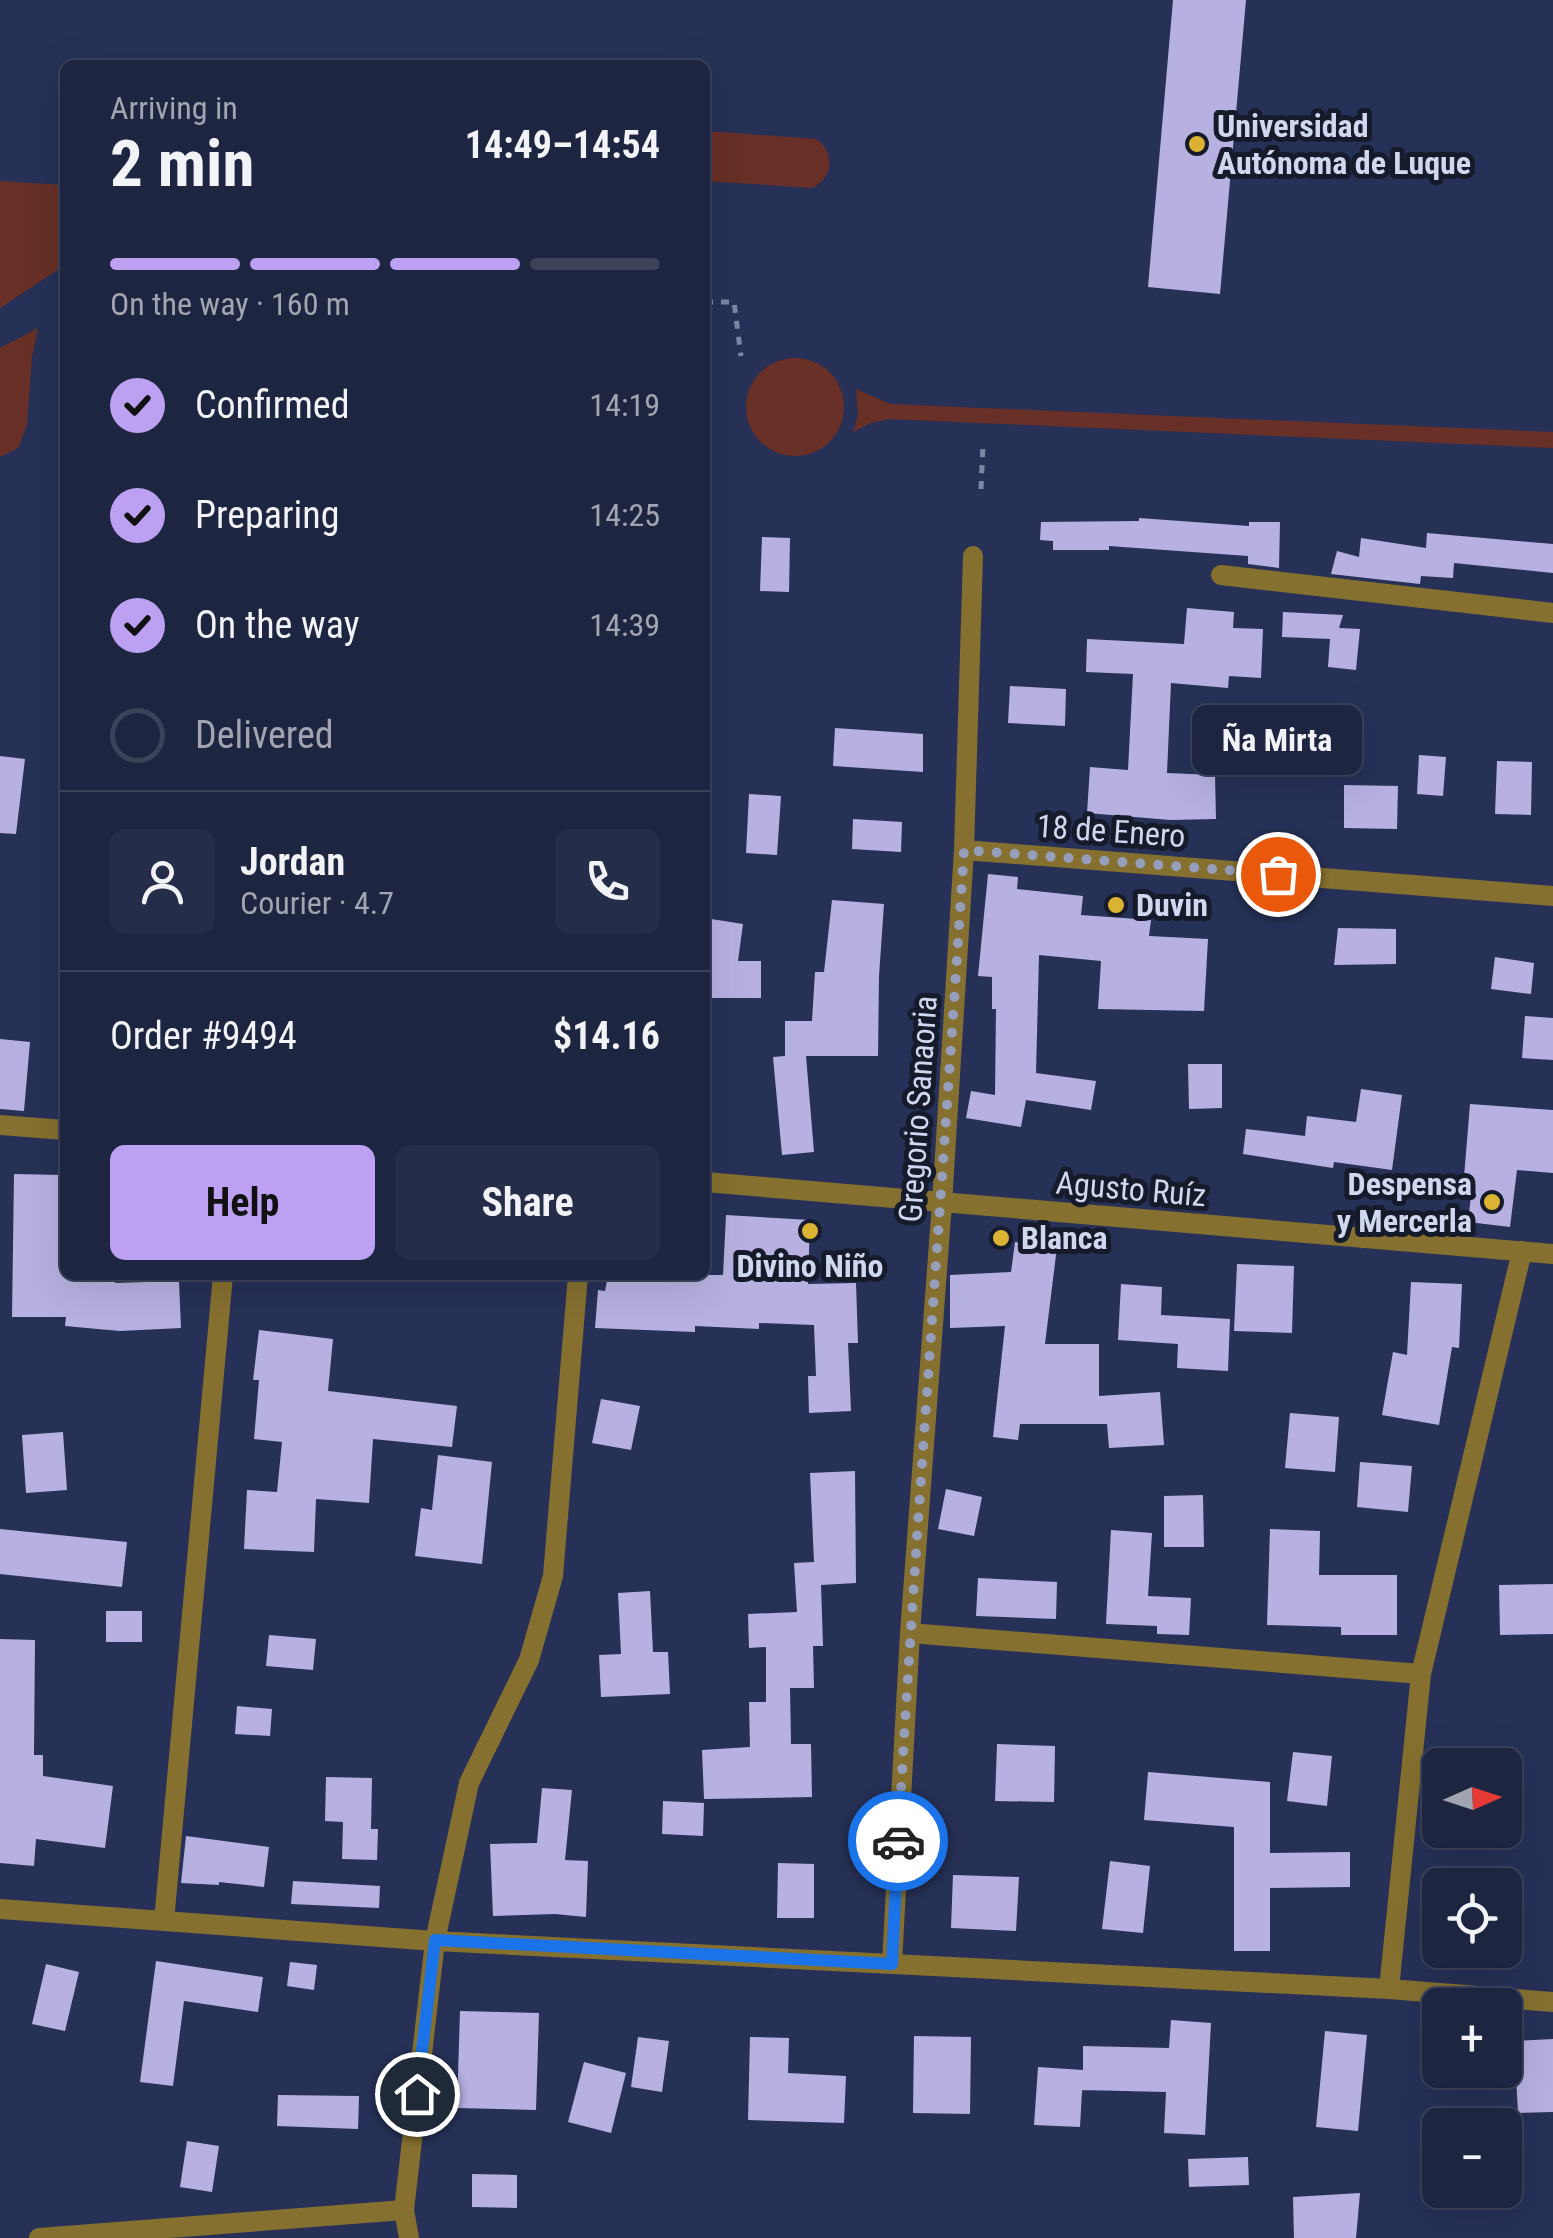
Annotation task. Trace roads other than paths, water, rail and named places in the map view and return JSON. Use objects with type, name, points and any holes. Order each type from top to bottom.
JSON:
[{"type":"street","name":"Gregorio Sanaoria","points":[[892,1964],[910,1633],[964,850],[973,556]]},
{"type":"street","points":[[1220,575],[1553,614]]},
{"type":"street","name":"18 de Enero","points":[[964,850],[1553,896]]},
{"type":"street","points":[[0,1124],[60,1130]]},
{"type":"street","name":"Agusto Ruíz","points":[[710,1182],[1553,1254]]},
{"type":"street","points":[[1389,1988],[1422,1674],[1522,1252]]},
{"type":"street","points":[[164,1921],[223,1280]]},
{"type":"street","points":[[409,2238],[404,2210],[435,1940],[469,1783],[529,1660],[552,1576],[578,1280]]},
{"type":"street","points":[[910,1633],[1422,1674]]},
{"type":"street","points":[[0,1909],[435,1940],[1389,1988],[1553,2002]]},
{"type":"street","points":[[39,2238],[404,2210]]},
{"type":"place","name":"Universidad Autónoma de Luque","points":[[1197,144]]},
{"type":"place","name":"Ña Mirta","points":[[1278,874]]},
{"type":"place","name":"Duvin","points":[[1116,905]]},
{"type":"place","name":"Despensa y Mercerla","points":[[1492,1202]]},
{"type":"place","name":"Divino Niño","points":[[810,1231]]},
{"type":"place","name":"Blanca","points":[[1001,1238]]}]
